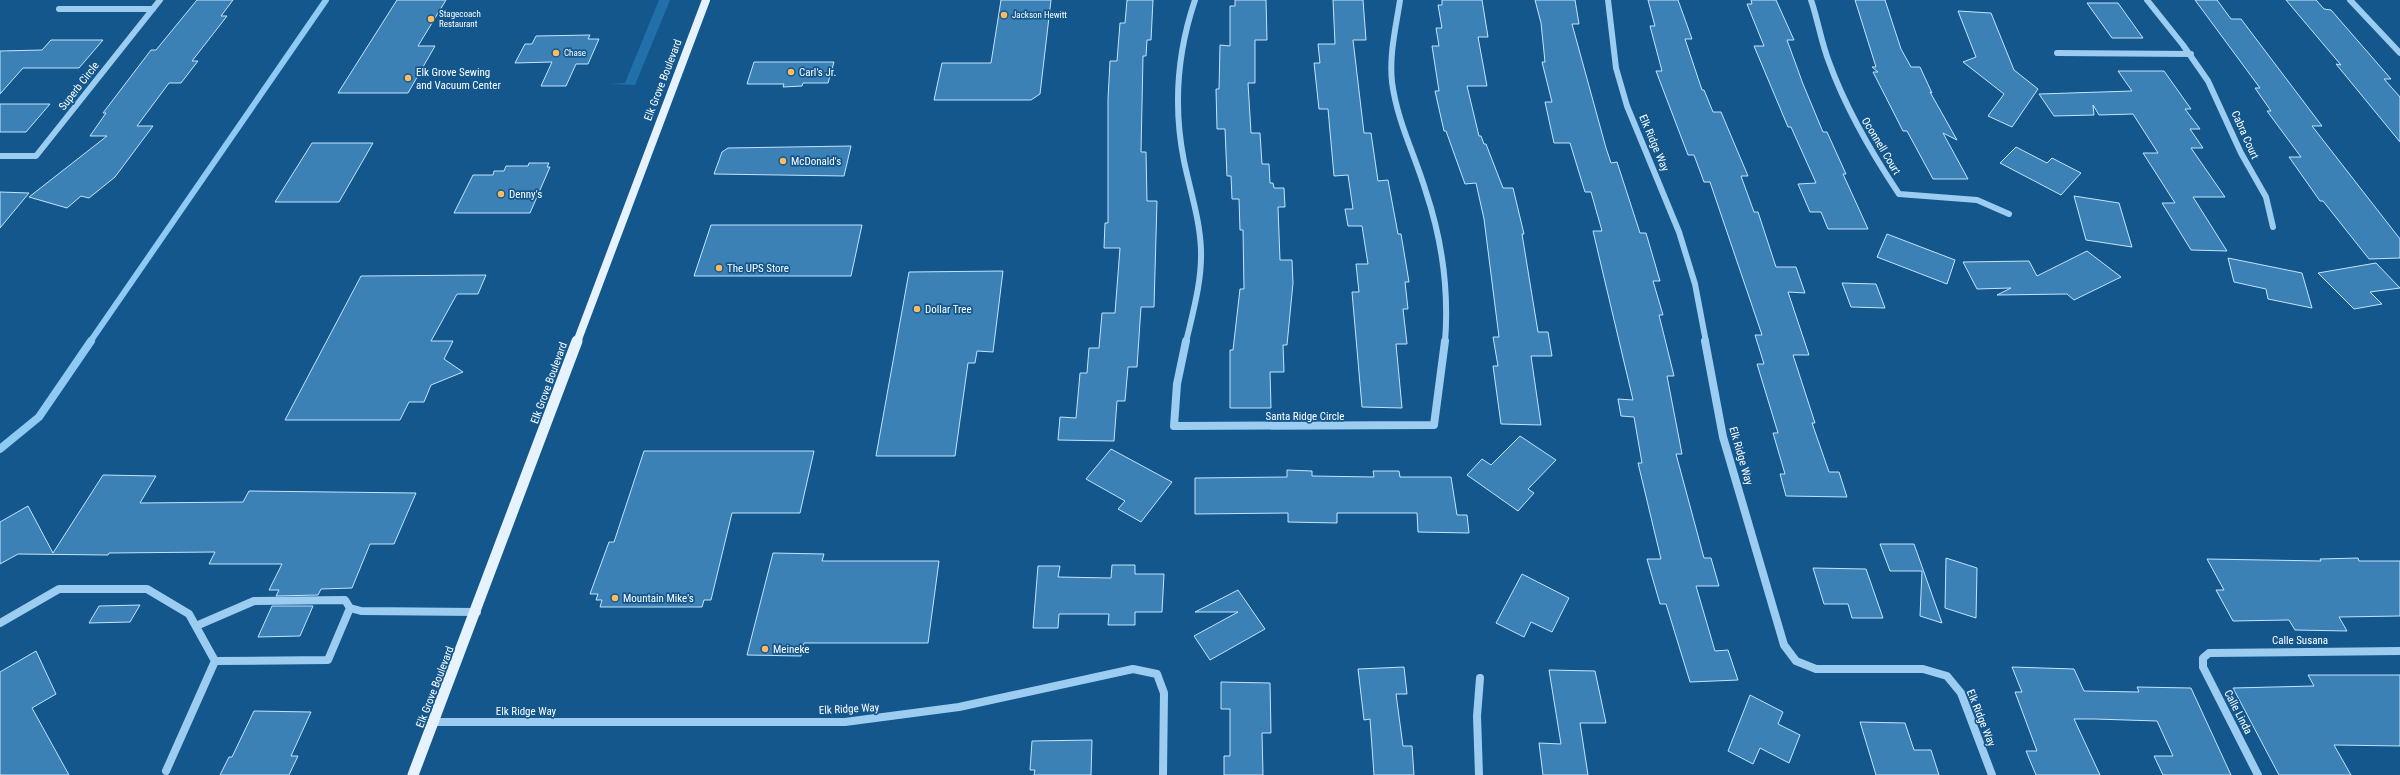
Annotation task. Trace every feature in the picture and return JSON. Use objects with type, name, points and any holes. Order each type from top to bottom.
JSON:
[{"type":"main road","name":"Elk Grove Boulevard","points":[[413,775],[477,612],[706,0]]},
{"type":"street","name":"Superb Circle","points":[[0,156],[36,156],[160,0]]},
{"type":"street","name":"Santa Ridge Circle","points":[[1195,0],[1183,40],[1177,97],[1184,160],[1197,216],[1201,250],[1196,304],[1177,384],[1174,426],[1434,425],[1445,362],[1446,301],[1436,226],[1426,192],[1396,111],[1392,79],[1392,49],[1400,0]]},
{"type":"street","name":"Elk Ridge Way","points":[[1608,0],[1616,68],[1624,98],[1642,146],[1679,232],[1694,284],[1723,437],[1784,645],[1796,661],[1816,669],[1923,669],[1947,676],[1961,693],[1992,775]]},
{"type":"street","name":"Oconnell Court","points":[[1811,0],[1828,60],[1844,100],[1898,194],[1954,197],[1977,200],[2009,214]]},
{"type":"street","name":"Cabra Court","points":[[2146,0],[2191,54],[2215,93],[2241,154],[2268,199],[2272,213],[2273,227]]},
{"type":"street","points":[[2350,0],[2400,53]]},
{"type":"street","points":[[59,9],[153,9]]},
{"type":"street","points":[[2057,53],[2191,54]]},
{"type":"street","points":[[0,623],[59,589],[147,589],[189,614],[215,661]]},
{"type":"street","points":[[196,626],[254,600],[345,600],[350,608],[361,611],[477,612]]},
{"type":"street","points":[[215,661],[328,660],[350,608]]},
{"type":"street","name":"Calle Susana","points":[[2203,658],[2209,652],[2216,651],[2400,651]]},
{"type":"street","name":"Calle Linda","points":[[2203,658],[2203,667],[2258,775]]},
{"type":"street","points":[[166,771],[215,661]]},
{"type":"street","name":"Elk Ridge Way","points":[[434,722],[845,722],[959,707],[1133,669],[1157,674],[1164,693],[1163,775]]},
{"type":"street","points":[[1479,775],[1478,716],[1480,678]]},
{"type":"shaded area","points":[[659,0],[670,0],[635,85],[610,84],[625,83]]},
{"type":"building","points":[[197,0],[233,0],[221,16],[227,16],[192,61],[198,61],[181,83],[169,83],[137,126],[153,126],[115,177],[89,198],[81,196],[67,208],[29,197],[107,136],[90,136],[106,113],[103,113],[151,50],[156,50]]},
{"type":"building","points":[[397,0],[446,0],[418,46],[435,46],[408,93],[338,93]]},
{"type":"building","points":[[1001,0],[1051,0],[1040,94],[1031,100],[934,100],[942,63],[991,63]]},
{"type":"building","points":[[1127,0],[1153,0],[1151,40],[1147,40],[1146,56],[1143,56],[1141,152],[1146,152],[1147,201],[1157,201],[1154,307],[1141,307],[1137,367],[1128,367],[1125,401],[1117,401],[1114,441],[1058,440],[1060,417],[1076,418],[1080,373],[1087,373],[1089,348],[1099,348],[1102,313],[1115,313],[1120,248],[1104,248],[1105,223],[1108,223],[1108,99],[1110,61],[1117,61],[1120,23],[1125,23]]},
{"type":"building","points":[[1235,0],[1266,0],[1267,40],[1255,40],[1255,83],[1248,83],[1251,133],[1260,133],[1262,164],[1269,164],[1270,183],[1273,183],[1274,188],[1284,188],[1285,207],[1278,207],[1280,260],[1292,260],[1293,283],[1287,345],[1283,345],[1284,372],[1270,372],[1271,408],[1230,408],[1230,350],[1233,350],[1240,289],[1244,289],[1243,230],[1240,230],[1239,199],[1232,199],[1231,176],[1227,176],[1225,129],[1217,129],[1216,89],[1219,89],[1220,45],[1230,46],[1230,6],[1235,6]]},
{"type":"building","points":[[1333,0],[1363,0],[1366,40],[1353,40],[1364,133],[1371,133],[1378,181],[1388,180],[1398,234],[1401,234],[1409,282],[1405,282],[1408,309],[1403,309],[1407,344],[1396,344],[1402,408],[1362,407],[1352,292],[1359,292],[1356,264],[1368,264],[1362,226],[1348,226],[1345,209],[1353,209],[1348,175],[1334,176],[1328,109],[1319,109],[1314,63],[1320,63],[1318,44],[1335,44]]},
{"type":"building","points":[[1442,0],[1482,0],[1488,37],[1478,37],[1487,86],[1467,86],[1479,136],[1481,136],[1484,144],[1486,144],[1503,188],[1513,188],[1524,234],[1522,234],[1538,332],[1548,332],[1552,356],[1531,356],[1541,425],[1501,424],[1493,366],[1498,366],[1493,337],[1499,337],[1484,219],[1476,183],[1465,184],[1446,131],[1444,131],[1435,91],[1439,91],[1432,46],[1439,46],[1436,28],[1442,28],[1438,5],[1442,5]]},
{"type":"building","points":[[1535,0],[1575,0],[1579,24],[1572,24],[1606,148],[1611,163],[1617,162],[1640,233],[1646,233],[1660,281],[1653,281],[1663,315],[1659,315],[1674,376],[1667,376],[1682,454],[1676,454],[1704,558],[1711,558],[1719,586],[1696,586],[1715,651],[1728,650],[1738,680],[1690,682],[1666,604],[1660,604],[1647,559],[1661,559],[1638,463],[1642,463],[1634,417],[1621,416],[1618,399],[1633,400],[1593,231],[1602,231],[1591,192],[1585,192],[1570,143],[1554,143],[1545,102],[1552,102],[1542,62],[1545,62],[1541,23]]},
{"type":"building","points":[[1648,0],[1678,0],[1692,39],[1685,39],[1702,90],[1704,90],[1713,112],[1721,112],[1748,176],[1741,176],[1754,212],[1758,212],[1776,267],[1796,267],[1805,293],[1788,292],[1809,355],[1793,355],[1815,423],[1812,423],[1829,472],[1839,472],[1847,497],[1786,496],[1780,474],[1785,474],[1773,433],[1778,433],[1757,364],[1764,364],[1755,335],[1762,335],[1710,182],[1704,182],[1694,155],[1688,155],[1656,71],[1662,71],[1650,26],[1655,26]]},
{"type":"building","points":[[1751,0],[1776,0],[1794,40],[1787,40],[1803,84],[1823,132],[1827,132],[1846,174],[1843,174],[1868,229],[1828,229],[1821,212],[1810,212],[1798,184],[1816,183],[1791,127],[1788,127],[1754,46],[1764,46],[1747,4],[1752,4]]},
{"type":"building","points":[[1855,0],[1885,0],[1901,49],[1911,67],[1920,67],[1932,93],[1930,92],[1957,140],[1943,133],[1968,179],[1933,179],[1907,131],[1903,131],[1873,72],[1878,72],[1872,67],[1876,67]]},
{"type":"building","points":[[2195,0],[2217,0],[2231,19],[2241,19],[2322,126],[2312,126],[2400,239],[2400,258],[2369,259],[2323,201],[2320,201],[2289,157],[2301,157],[2267,111],[2271,111],[2255,88],[2260,88]]},
{"type":"building","points":[[2286,0],[2316,0],[2324,9],[2331,10],[2391,79],[2384,79],[2400,97],[2400,142],[2336,64],[2341,65]]},
{"type":"building","points":[[2087,3],[2118,3],[2143,38],[2112,38]]},
{"type":"building","points":[[1958,11],[1991,13],[2014,70],[2038,89],[2012,127],[1988,116],[2004,94],[1963,62],[1976,57]]},
{"type":"building","name":"Chase","points":[[590,35],[588,39],[599,39],[588,64],[576,64],[566,86],[541,86],[552,62],[515,63],[525,44],[532,44],[536,36]]},
{"type":"building","points":[[51,40],[103,40],[79,68],[23,68],[0,94],[0,51],[42,50]]},
{"type":"building","name":"Carl's Jr.","points":[[754,62],[834,62],[828,83],[803,83],[802,86],[783,87],[784,84],[747,84]]},
{"type":"building","points":[[2118,71],[2164,71],[2191,109],[2185,109],[2200,129],[2190,129],[2203,148],[2191,148],[2225,197],[2193,197],[2227,251],[2191,250],[2162,203],[2175,203],[2143,153],[2158,153],[2133,114],[2099,115],[2093,105],[2094,115],[2054,116],[2039,94],[2132,91]]},
{"type":"building","points":[[0,104],[50,104],[26,132],[0,132]]},
{"type":"building","points":[[312,143],[373,143],[339,202],[275,202]]},
{"type":"building","name":"McDonald's","points":[[851,146],[844,176],[714,174],[722,152],[728,148]]},
{"type":"building","points":[[2016,147],[2047,163],[2052,158],[2081,173],[2061,195],[2000,163]]},
{"type":"building","name":"Denny's","points":[[529,163],[549,163],[547,167],[550,167],[530,213],[454,213],[473,175],[493,175],[494,171],[504,171],[506,166],[528,166]]},
{"type":"building","points":[[0,192],[29,193],[0,228]]},
{"type":"building","points":[[2074,196],[2119,203],[2132,247],[2086,240]]},
{"type":"building","points":[[711,225],[862,225],[851,276],[694,276]]},
{"type":"building","points":[[1887,234],[1955,260],[1947,284],[1877,257]]},
{"type":"building","points":[[2087,251],[2121,277],[2074,300],[2067,294],[1997,295],[2011,288],[1977,289],[1963,262],[2029,261],[2037,276]]},
{"type":"building","points":[[2228,258],[2302,273],[2312,308],[2268,299],[2266,289],[2234,282]]},
{"type":"building","points":[[2376,263],[2400,288],[2370,292],[2382,304],[2354,309],[2318,273]]},
{"type":"building","points":[[1003,271],[993,352],[977,351],[975,363],[968,363],[955,456],[876,456],[909,272]]},
{"type":"building","points":[[486,275],[478,294],[457,294],[431,341],[453,341],[444,359],[463,372],[431,385],[424,402],[409,402],[400,420],[285,420],[361,276]]},
{"type":"building","points":[[1842,283],[1876,284],[1885,308],[1851,307]]},
{"type":"building","points":[[1520,436],[1556,460],[1528,489],[1534,493],[1518,511],[1467,475],[1482,459],[1491,465]]},
{"type":"building","points":[[1111,449],[1172,482],[1141,522],[1118,509],[1125,501],[1086,479]]},
{"type":"building","points":[[644,451],[814,451],[800,513],[732,513],[711,600],[704,600],[702,607],[600,607],[602,600],[596,600],[598,594],[590,594],[609,542],[614,542]]},
{"type":"building","points":[[1287,470],[1312,471],[1312,476],[1374,477],[1373,471],[1399,471],[1400,477],[1451,477],[1457,515],[1467,515],[1469,533],[1418,532],[1417,513],[1337,513],[1337,523],[1288,522],[1288,513],[1195,514],[1195,478],[1287,477]]},
{"type":"building","points":[[103,475],[156,476],[140,503],[243,502],[249,491],[416,493],[394,544],[370,544],[352,588],[321,589],[318,595],[276,596],[279,590],[269,590],[282,564],[209,564],[215,552],[109,553],[108,555],[18,554],[0,564],[0,522],[28,506],[53,553]]},
{"type":"building","points":[[1880,544],[1914,544],[1942,623],[1920,616],[1922,571],[1890,571]]},
{"type":"building","points":[[773,553],[824,554],[822,561],[939,561],[928,643],[804,643],[801,656],[747,655]]},
{"type":"building","points":[[1946,558],[1977,568],[1976,618],[1945,608]]},
{"type":"building","points":[[2358,558],[2359,561],[2400,561],[2400,616],[2339,617],[2347,631],[2295,630],[2289,620],[2233,621],[2216,590],[2224,590],[2207,559],[2321,561],[2320,559]]},
{"type":"building","points":[[1112,565],[1135,565],[1135,574],[1164,574],[1162,612],[1135,612],[1135,625],[1108,625],[1109,614],[1059,614],[1058,628],[1033,628],[1038,566],[1060,566],[1058,577],[1111,578]]},
{"type":"building","points":[[1813,568],[1866,569],[1883,618],[1852,618],[1848,604],[1824,604]]},
{"type":"building","points":[[1522,574],[1569,598],[1552,632],[1531,622],[1524,637],[1496,623]]},
{"type":"building","points":[[1238,590],[1265,629],[1210,660],[1194,636],[1238,612],[1195,612]]},
{"type":"building","points":[[140,605],[130,622],[89,623],[99,606]]},
{"type":"building","points":[[272,606],[313,606],[300,636],[258,637]]},
{"type":"building","points":[[36,651],[56,694],[32,708],[69,775],[0,775],[0,672]]},
{"type":"building","points":[[1404,667],[1407,694],[1396,694],[1403,746],[1412,746],[1414,775],[1374,775],[1370,719],[1364,720],[1358,669]]},
{"type":"building","points":[[2012,667],[2074,669],[2084,691],[2139,692],[2137,687],[2191,688],[2231,775],[2163,775],[2154,756],[2173,756],[2157,721],[2074,719],[2100,775],[2036,775],[2026,751],[2037,751],[2015,692],[2022,692]]},
{"type":"building","points":[[1549,670],[1595,671],[1606,723],[1580,723],[1588,775],[1543,775],[1539,743],[1561,744]]},
{"type":"building","points":[[2308,675],[2400,675],[2400,746],[2334,745],[2351,775],[2279,775],[2233,688],[2314,686]]},
{"type":"building","points":[[1221,682],[1270,683],[1271,733],[1262,733],[1263,775],[1224,775],[1224,756],[1230,756],[1230,709],[1221,709]]},
{"type":"building","points":[[1750,695],[1783,712],[1778,724],[1800,735],[1789,763],[1760,748],[1753,764],[1728,751]]},
{"type":"building","points":[[254,711],[311,712],[291,756],[298,756],[289,775],[220,775],[229,757],[232,757]]},
{"type":"building","points":[[1860,722],[1905,723],[1914,750],[1931,750],[1939,775],[1876,775]]},
{"type":"building","points":[[1092,740],[1091,775],[1034,775],[1035,770],[1030,770],[1032,741]]},
{"type":"waterway","points":[[90,342],[326,0]]},
{"type":"waterway","points":[[0,449],[39,417],[91,341]]},
{"type":"place","name":"Jackson Hewitt","points":[[1004,15]]},
{"type":"place","name":"Stagecoach Restaurant","points":[[431,19]]},
{"type":"place","name":"Chase","points":[[556,53]]},
{"type":"place","name":"Carl's Jr.","points":[[791,72]]},
{"type":"place","name":"Elk Grove Sewing and Vacuum Center","points":[[408,78]]},
{"type":"place","name":"McDonald's","points":[[783,161]]},
{"type":"place","name":"Denny's","points":[[501,194]]},
{"type":"place","name":"The UPS Store","points":[[719,268]]},
{"type":"place","name":"Dollar Tree","points":[[917,309]]},
{"type":"place","name":"Mountain Mike's","points":[[615,598]]},
{"type":"place","name":"Meineke","points":[[765,649]]}]
